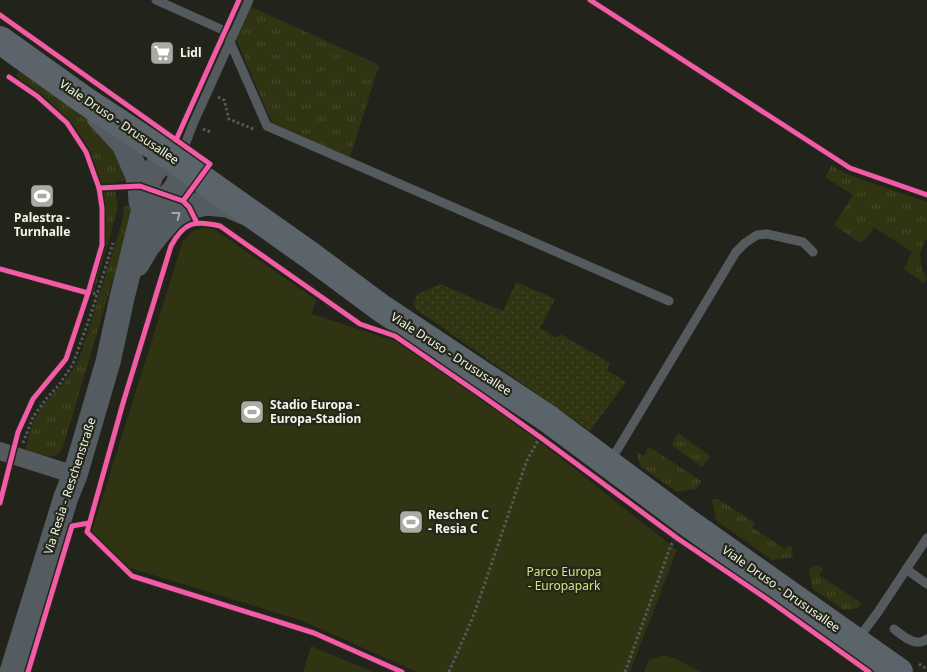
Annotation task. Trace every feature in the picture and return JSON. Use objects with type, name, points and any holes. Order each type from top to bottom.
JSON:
[{"type":"main road","name":"Viale Druso - Drususallee","points":[[0,40],[84,100],[176,161],[381,308],[547,418],[699,531],[899,672]]},
{"type":"main road","points":[[84,100],[124,144],[134,166],[140,186],[139,227]]},
{"type":"main road","name":"Via Resia - Reschenstraße","points":[[8,670],[75,475],[108,362],[149,179],[152,171],[161,165],[176,161],[180,174],[179,183],[150,222],[125,290]]},
{"type":"main road","points":[[125,290],[144,252],[159,232],[173,217],[189,207],[206,203],[227,205],[255,217]]},
{"type":"street","points":[[7,453],[75,475]]},
{"type":"lane","points":[[156,0],[225,31],[267,126],[669,301]]},
{"type":"lane","points":[[176,161],[249,0]]},
{"type":"lane","points":[[608,464],[736,252],[757,235],[768,234],[803,242],[814,252]]},
{"type":"lane","points":[[856,642],[927,538]]},
{"type":"lane","points":[[906,569],[927,584]]},
{"type":"lane","points":[[894,630],[912,642],[924,642],[927,639]]},
{"type":"path","points":[[224,100],[230,119],[253,129]]},
{"type":"path","points":[[7,453],[23,443],[33,417],[73,364],[114,238]]},
{"type":"path","points":[[85,303],[90,285]]},
{"type":"path","points":[[79,291],[97,294]]},
{"type":"path","points":[[532,432],[548,443]]},
{"type":"path","points":[[449,672],[475,612],[527,460],[540,437]]},
{"type":"path","points":[[669,532],[685,543]]},
{"type":"path","points":[[625,672],[671,545],[677,538]]},
{"type":"green space","points":[[249,6],[379,65],[350,157],[272,123],[236,39]]},
{"type":"green space","points":[[19,71],[96,125],[110,139],[131,179],[104,185],[100,181],[91,152],[73,124],[50,102],[16,76]]},
{"type":"green space","points":[[832,165],[846,174],[927,202],[927,238],[920,254],[922,270],[927,278],[924,283],[904,269],[912,252],[874,227],[865,240],[859,242],[834,225],[853,195],[825,177]]},
{"type":"green space","points":[[105,191],[115,191],[118,207],[94,292],[91,291],[105,240],[106,220],[103,194]]},
{"type":"green space","points":[[124,206],[132,206],[130,222],[63,448],[55,456],[42,455],[25,449],[33,422],[43,405],[63,384],[76,365],[83,348],[122,222]]},
{"type":"green space","name":"Parco Europa - Europapark","points":[[203,228],[214,229],[316,300],[312,314],[398,342],[517,423],[677,550],[630,672],[417,672],[303,621],[127,567],[92,531],[183,241],[193,231]]},
{"type":"green space","points":[[516,282],[555,299],[540,328],[557,338],[560,334],[610,363],[607,370],[626,382],[590,431],[416,309],[413,303],[418,294],[440,284],[503,311]]},
{"type":"green space","points":[[678,433],[710,456],[702,467],[672,445]]},
{"type":"green space","points":[[649,447],[701,481],[696,489],[677,492],[641,467],[636,451],[643,456]]},
{"type":"green space","points":[[712,499],[718,499],[755,523],[753,528],[785,549],[789,546],[792,547],[793,557],[772,560],[716,520]]},
{"type":"green space","points":[[817,565],[823,569],[819,575],[861,603],[858,608],[844,610],[812,588],[809,569]]},
{"type":"green space","points":[[311,646],[373,672],[303,672]]},
{"type":"green space","points":[[664,655],[701,672],[644,672],[649,660]]},
{"type":"cycle path","points":[[176,140],[239,0]]},
{"type":"cycle path","points":[[590,0],[850,168],[927,195]]},
{"type":"cycle path","points":[[0,15],[210,164],[183,201],[189,207],[197,223]]},
{"type":"cycle path","points":[[0,503],[18,432],[33,399],[66,359],[102,245],[102,208],[99,188],[86,152],[67,123],[37,96],[9,77]]},
{"type":"cycle path","points":[[99,188],[140,186],[183,201]]},
{"type":"cycle path","points":[[402,672],[314,633],[132,576],[87,532],[123,403],[171,246],[180,232],[191,225],[203,223],[220,226],[360,324],[395,336],[540,437],[677,538],[869,672]]},
{"type":"cycle path","points":[[0,269],[88,293]]},
{"type":"cycle path","points":[[28,672],[72,526],[89,523]]},
{"type":"place","name":"Lidl","points":[[162,53]]},
{"type":"place","name":"Palestra - Turnhalle","points":[[42,196]]},
{"type":"place","name":"Stadio Europa - Europa-Stadion","points":[[252,412]]},
{"type":"place","name":"Reschen C - Resia C","points":[[411,522]]}]
